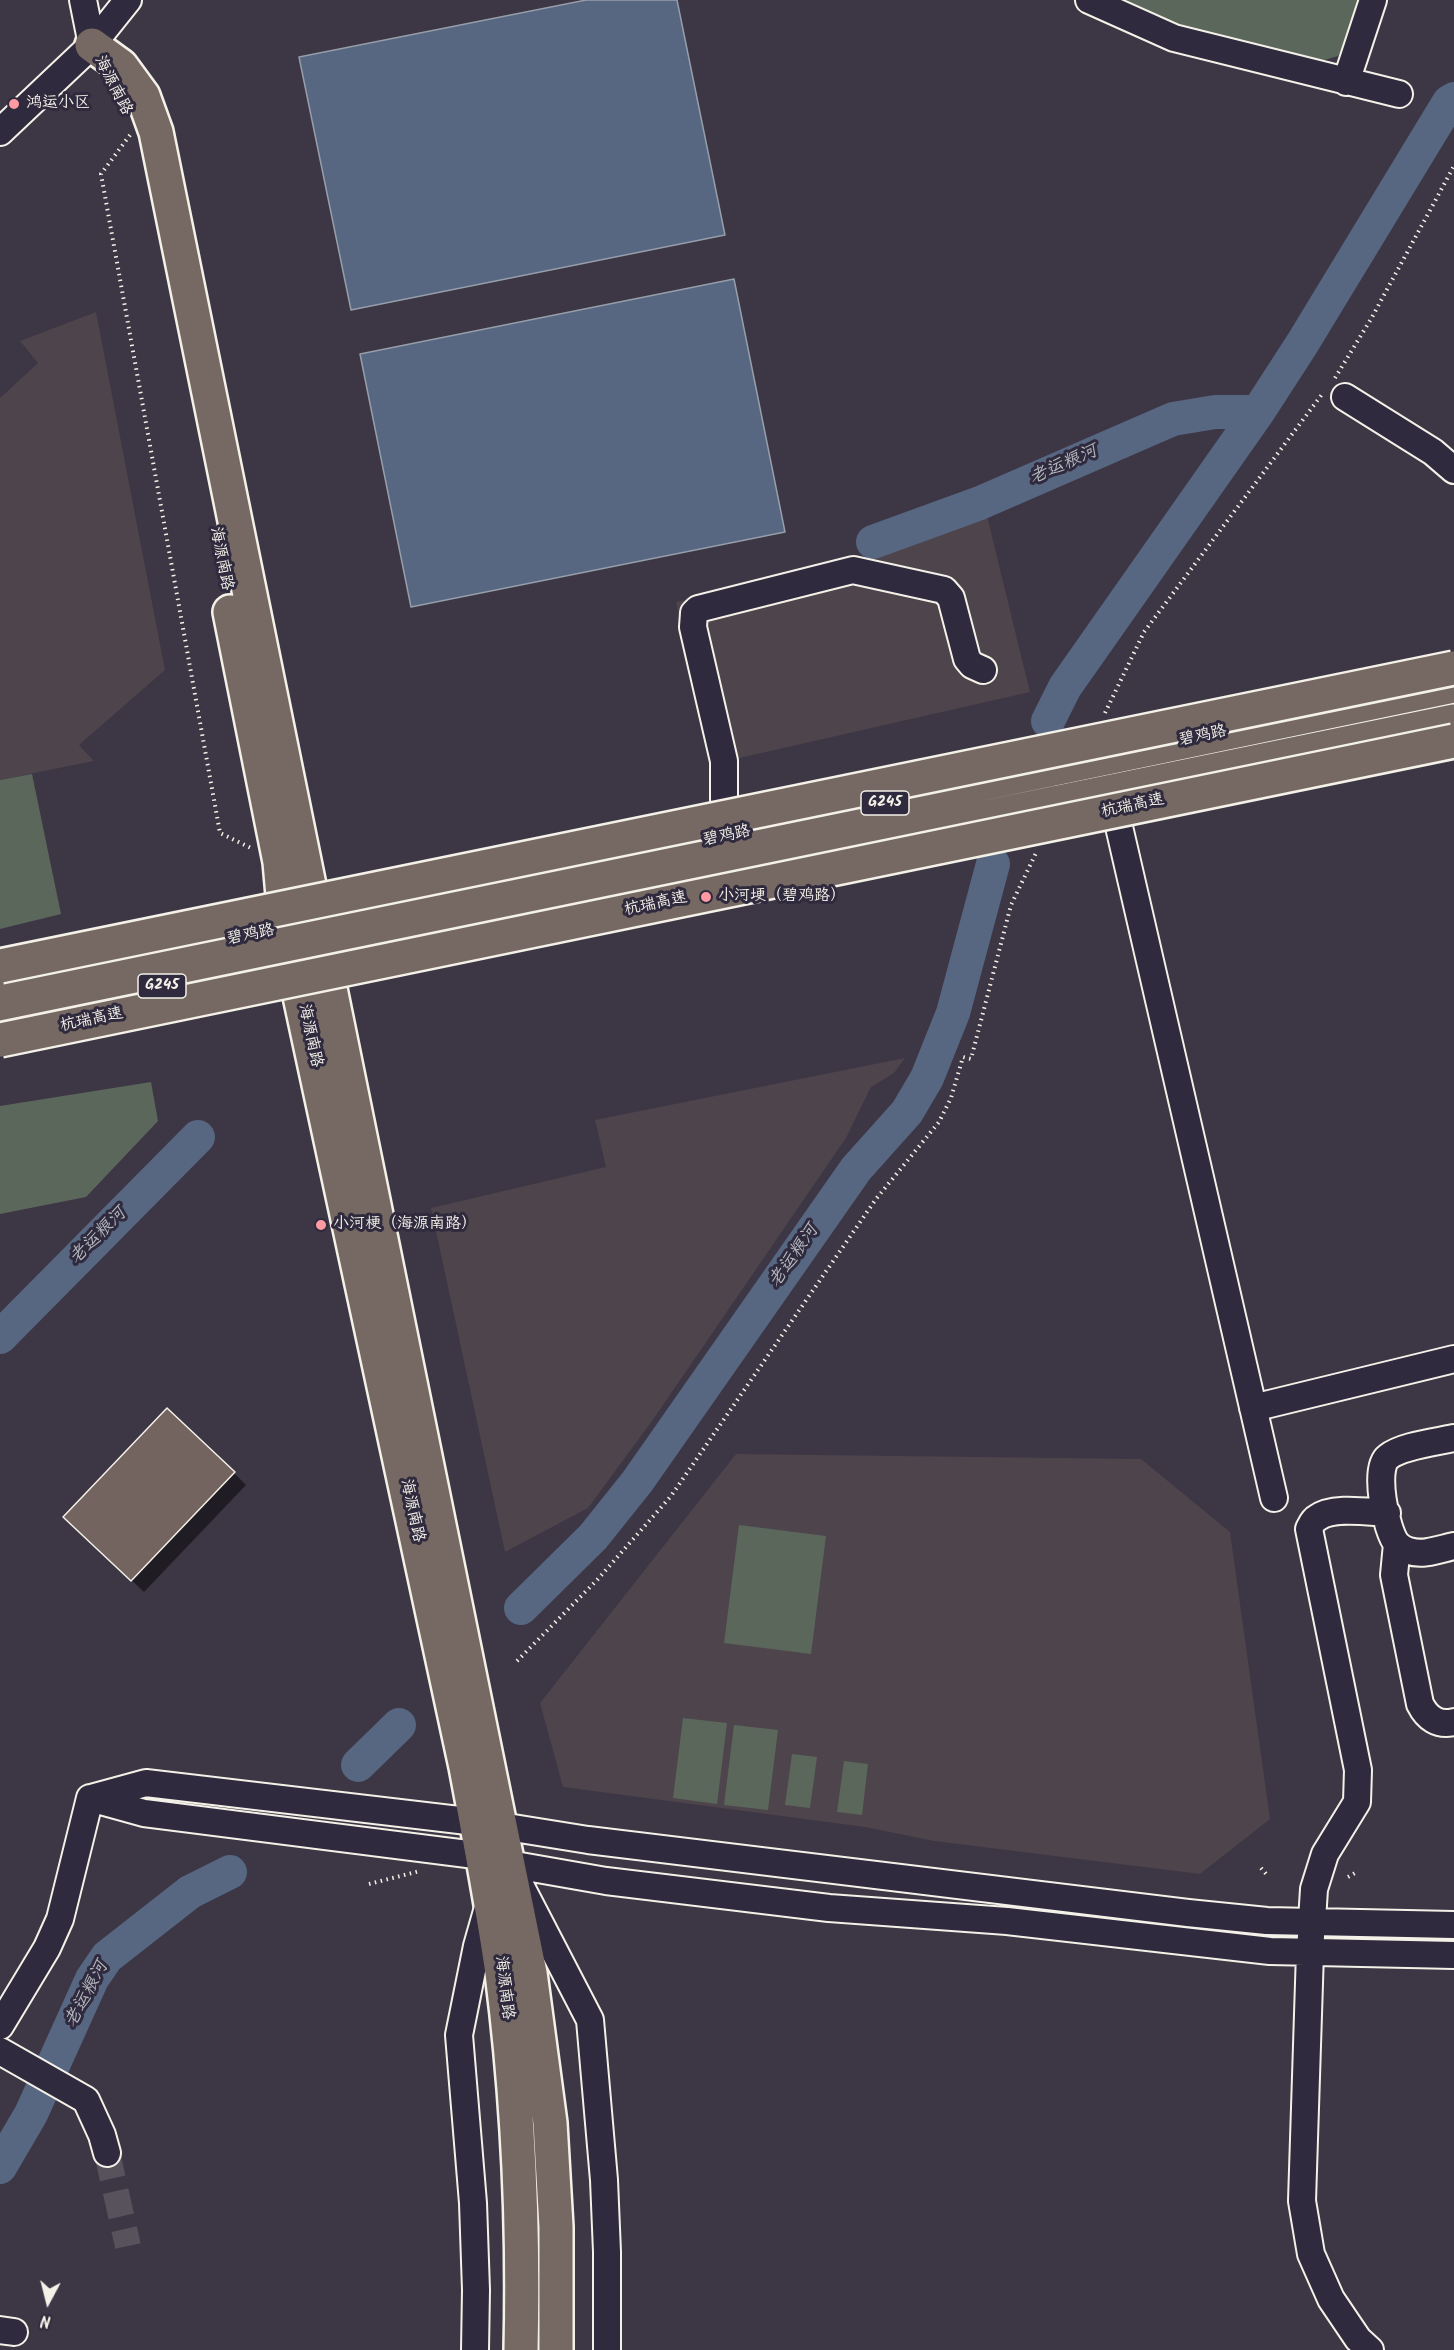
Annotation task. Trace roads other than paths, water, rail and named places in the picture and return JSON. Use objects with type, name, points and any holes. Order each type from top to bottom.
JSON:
[{"type":"main road","name":"海源南路","points":[[92,45],[134,130],[280,862],[305,940]]},
{"type":"main road","name":"海源南路","points":[[92,45],[122,66],[143,96],[156,132],[305,940],[496,1860],[530,1973],[550,2123],[556,2227],[556,2350]]},
{"type":"main road","points":[[0,966],[1090,733],[1454,652]]},
{"type":"main road","points":[[1090,733],[1454,668]]},
{"type":"main road","name":"碧鸡路","points":[[0,1019],[305,940],[732,836],[1454,686]]},
{"type":"main road","name":"碧鸡路","points":[[0,988],[305,940],[1111,792],[1454,721]]},
{"type":"main road","name":"杭瑞高速","points":[[0,1040],[1454,741]]},
{"type":"main road","name":"海源南路","points":[[496,1860],[490,1898],[502,1974],[516,2123],[521,2216],[522,2350]]},
{"type":"street","points":[[83,0],[92,45]]},
{"type":"street","points":[[0,132],[92,45],[129,0]]},
{"type":"street","points":[[1089,0],[1174,38],[1399,94]]},
{"type":"street","points":[[1346,82],[1373,0]]},
{"type":"street","points":[[1335,389],[1433,452],[1454,470]]},
{"type":"street","points":[[732,836],[724,799],[724,761],[693,627],[694,613],[698,609],[853,570],[944,590],[951,598],[967,659],[972,665],[984,670]]},
{"type":"street","points":[[1111,792],[1274,1498]]},
{"type":"street","points":[[1253,1408],[1454,1359]]},
{"type":"street","points":[[1454,1438],[1395,1452],[1385,1458],[1380,1469],[1379,1481],[1397,1544],[1394,1575],[1420,1704],[1426,1714],[1435,1721],[1447,1724],[1454,1722]]},
{"type":"street","points":[[1370,2350],[1358,2339],[1331,2299],[1311,2254],[1302,2201],[1314,1889],[1325,1854],[1357,1802],[1358,1770],[1309,1529],[1314,1519],[1325,1513],[1352,1511],[1387,1513]]},
{"type":"street","points":[[1397,1544],[1407,1551],[1419,1554],[1454,1546]]},
{"type":"street","points":[[90,1798],[146,1783],[489,1824],[588,1840],[1188,1913],[1312,1923],[1454,1925]]},
{"type":"street","points":[[90,1798],[144,1813],[496,1860],[606,1881],[829,1908],[1006,1922],[1270,1951],[1454,1955]]},
{"type":"street","points":[[0,2026],[47,1948],[60,1919],[90,1798]]},
{"type":"street","points":[[496,1860],[590,2020],[604,2180],[607,2350]]},
{"type":"street","points":[[475,2350],[476,2290],[473,2204],[459,2035],[477,1946],[490,1898]]},
{"type":"street","points":[[8,2055],[86,2100],[102,2135],[107,2153]]},
{"type":"water","points":[[586,0],[677,0],[725,235],[351,310],[299,57]]},
{"type":"water","points":[[734,279],[785,532],[411,607],[360,354]]},
{"type":"waterway","name":"老运粮河","points":[[1048,721],[1065,687],[1258,412],[1449,102],[1454,99]]},
{"type":"waterway","name":"老运粮河","points":[[873,542],[980,503],[1173,419],[1215,412],[1258,412]]},
{"type":"waterway","name":"老运粮河","points":[[521,1608],[593,1537],[637,1482],[856,1169],[907,1112],[927,1078],[953,1013],[993,864]]},
{"type":"waterway","name":"老运粮河","points":[[0,1337],[198,1137]]},
{"type":"waterway","name":"老运粮河","points":[[358,1765],[399,1725]]},
{"type":"waterway","name":"老运粮河","points":[[0,2167],[31,2114],[92,1979],[107,1957],[190,1892],[230,1872]]},
{"type":"tunnel","points":[[107,2153],[128,2246]]},
{"type":"place","name":"鸿运小区","points":[[14,104]]},
{"type":"place","name":"小河埂（碧鸡路）","points":[[706,897]]},
{"type":"place","name":"小河梗（海源南路）","points":[[321,1225]]}]
